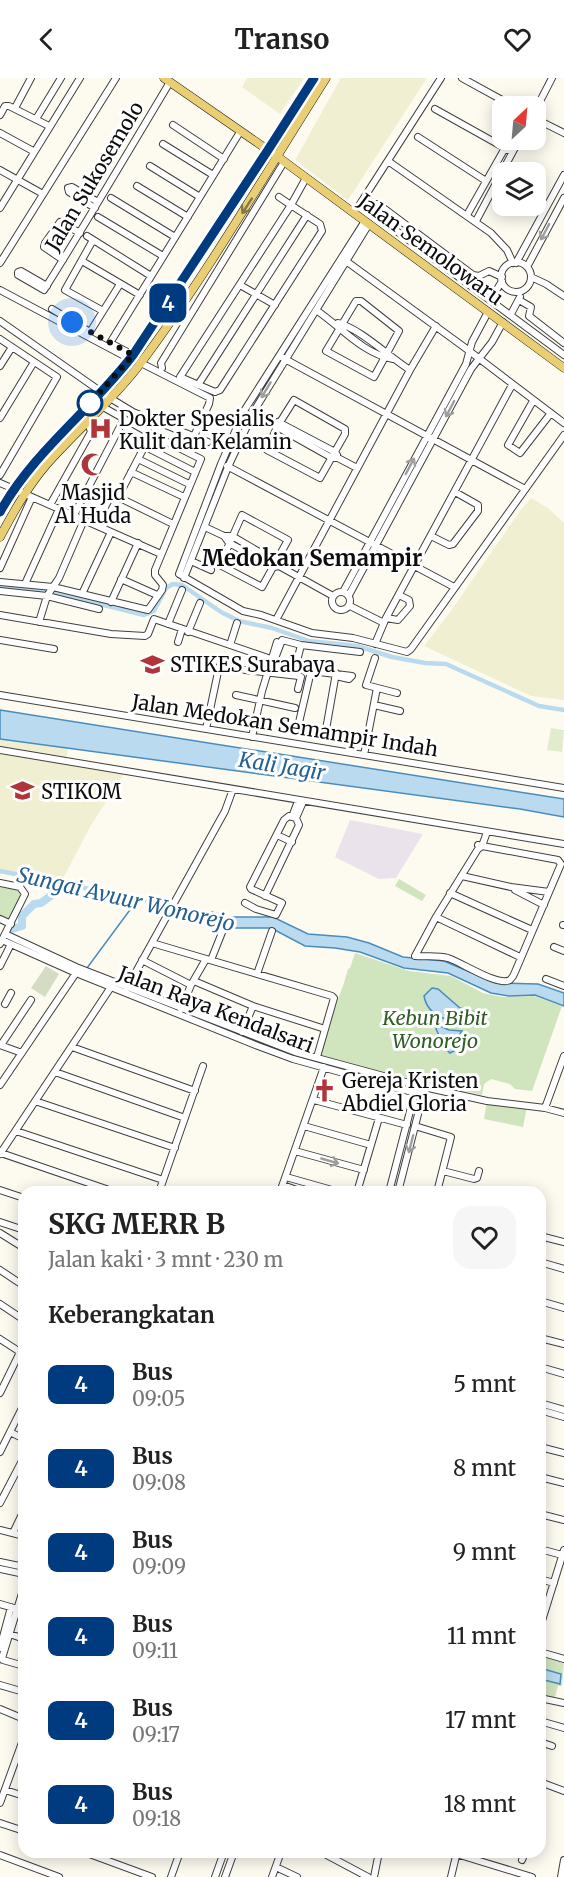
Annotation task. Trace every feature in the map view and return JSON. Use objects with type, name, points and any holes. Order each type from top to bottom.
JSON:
[{"type":"main road","points":[[0,512],[13,489],[42,452],[101,392],[131,357],[314,78]]},
{"type":"main road","points":[[0,537],[47,464],[103,407],[141,363],[281,159],[326,78]]},
{"type":"main road","name":"Jalan Semolowaru","points":[[167,80],[281,159],[367,223],[402,241],[488,312],[563,362]]},
{"type":"main road","points":[[185,277],[189,282],[195,282]]},
{"type":"main road","points":[[176,291],[183,291],[186,297]]},
{"type":"street","points":[[15,108],[30,80],[22,78]]},
{"type":"street","points":[[36,119],[61,78]]},
{"type":"street","points":[[0,207],[80,78]]},
{"type":"street","points":[[0,263],[116,78]]},
{"type":"street","points":[[441,78],[361,200],[361,205],[402,241],[512,314],[563,362]]},
{"type":"street","points":[[462,78],[495,96]]},
{"type":"street","points":[[542,96],[549,79]]},
{"type":"street","name":"Jalan Sukosemolo","points":[[46,286],[63,260],[87,236],[97,205],[167,80]]},
{"type":"street","points":[[0,115],[6,105],[50,126]]},
{"type":"street","points":[[435,109],[492,141]]},
{"type":"street","points":[[546,123],[564,133]]},
{"type":"street","points":[[173,125],[224,159]]},
{"type":"street","points":[[110,343],[240,132]]},
{"type":"street","points":[[0,134],[33,151]]},
{"type":"street","points":[[418,137],[486,181]]},
{"type":"street","points":[[163,144],[213,175]]},
{"type":"street","points":[[467,215],[486,181],[509,150]]},
{"type":"street","points":[[476,221],[509,150]]},
{"type":"street","points":[[162,368],[162,363],[219,271],[281,159]]},
{"type":"street","points":[[388,161],[476,221],[501,242],[515,263],[527,267],[531,277],[529,286],[522,291],[512,314]]},
{"type":"street","points":[[150,166],[200,197]]},
{"type":"street","points":[[0,170],[43,194]]},
{"type":"street","points":[[491,299],[502,279],[504,270],[515,263],[564,175]]},
{"type":"street","points":[[279,197],[291,205],[307,215],[320,224],[321,231],[216,393],[180,377],[291,205],[306,178]]},
{"type":"street","points":[[137,186],[188,216]]},
{"type":"street","points":[[111,198],[175,237]]},
{"type":"street","points":[[527,267],[564,198]]},
{"type":"street","points":[[369,210],[373,204],[378,204],[473,275],[478,276],[489,271],[502,279],[510,290],[522,291]]},
{"type":"street","points":[[198,385],[307,215]]},
{"type":"street","points":[[98,217],[163,256]]},
{"type":"street","points":[[63,260],[44,245],[60,222],[151,276]]},
{"type":"street","points":[[367,223],[278,355],[244,411],[179,572],[184,578],[243,611],[312,633],[353,638],[407,652],[564,435]]},
{"type":"street","points":[[65,288],[81,261],[87,236]]},
{"type":"street","points":[[184,578],[228,467],[254,411],[346,261],[350,249]]},
{"type":"street","points":[[81,261],[140,295]]},
{"type":"street","points":[[346,261],[564,423]]},
{"type":"street","points":[[207,264],[219,271]]},
{"type":"street","points":[[531,277],[564,296]]},
{"type":"street","points":[[90,332],[120,284]]},
{"type":"street","points":[[58,285],[103,311]]},
{"type":"street","points":[[240,285],[275,305]]},
{"type":"street","points":[[0,290],[131,357]]},
{"type":"street","points":[[519,300],[531,306],[530,317],[564,343]]},
{"type":"street","points":[[355,302],[360,302],[398,330],[397,337],[386,355],[376,376],[373,377],[328,353],[326,349],[355,302]]},
{"type":"street","points":[[52,309],[131,357]]},
{"type":"street","points":[[316,310],[410,370]]},
{"type":"street","points":[[346,593],[426,435],[466,364],[472,342],[488,312]]},
{"type":"street","points":[[0,321],[110,398],[147,418],[208,442]]},
{"type":"street","points":[[372,544],[433,440],[471,369],[488,348],[503,322]]},
{"type":"street","points":[[276,620],[410,370],[436,326]]},
{"type":"street","points":[[0,339],[57,378]]},
{"type":"street","points":[[0,366],[12,346]]},
{"type":"street","points":[[278,355],[525,489]]},
{"type":"street","points":[[0,418],[34,362]]},
{"type":"street","points":[[141,363],[211,399],[194,436]]},
{"type":"street","points":[[0,475],[64,366]]},
{"type":"street","points":[[375,644],[385,620],[512,385]]},
{"type":"street","points":[[533,401],[508,445],[509,447],[518,453],[521,452],[550,413]]},
{"type":"street","points":[[291,402],[297,402],[344,428],[345,432],[335,456],[319,478],[267,450],[276,423],[291,402]]},
{"type":"street","points":[[0,591],[50,591],[82,594],[148,610],[164,586],[154,573],[201,459],[103,407]]},
{"type":"street","points":[[254,411],[357,468]]},
{"type":"street","points":[[74,515],[124,419]]},
{"type":"street","points":[[50,505],[91,432],[88,422]]},
{"type":"street","points":[[102,528],[151,434]]},
{"type":"street","points":[[144,446],[195,472]]},
{"type":"street","points":[[138,459],[189,484]]},
{"type":"street","points":[[221,464],[454,587]]},
{"type":"street","points":[[131,472],[184,497]]},
{"type":"street","points":[[1,486],[28,495],[161,554]]},
{"type":"street","points":[[431,536],[449,545],[453,544],[478,511],[478,505],[454,492]]},
{"type":"street","points":[[0,568],[28,495]]},
{"type":"street","points":[[118,497],[173,524]]},
{"type":"street","points":[[26,584],[59,509]]},
{"type":"street","points":[[242,515],[287,538],[277,565],[262,587],[221,567],[220,563],[231,539],[242,515]]},
{"type":"street","points":[[39,622],[50,591],[59,578],[84,520]]},
{"type":"street","points":[[205,527],[333,596]]},
{"type":"street","points":[[82,594],[111,532]]},
{"type":"street","points":[[111,602],[138,543]]},
{"type":"street","points":[[191,561],[212,570]]},
{"type":"street","points":[[121,579],[158,595]]},
{"type":"street","points":[[0,582],[26,584],[99,609]]},
{"type":"street","points":[[168,624],[182,590]]},
{"type":"street","points":[[337,592],[346,593],[351,600],[350,606],[345,610],[337,609],[332,602],[333,596],[337,592]]},
{"type":"street","points":[[350,606],[385,620],[398,620],[410,606],[409,600],[399,595]]},
{"type":"street","points":[[178,642],[200,603]]},
{"type":"street","points":[[0,615],[111,634],[145,636],[154,619],[273,660]]},
{"type":"street","points":[[230,645],[237,623]]},
{"type":"street","points":[[0,640],[54,649]]},
{"type":"street","points":[[252,737],[267,673],[282,640],[301,645],[360,652]]},
{"type":"street","points":[[273,660],[277,642]]},
{"type":"street","points":[[301,645],[295,669],[352,676]]},
{"type":"street","points":[[375,658],[366,684],[397,693]]},
{"type":"street","points":[[206,729],[219,667]]},
{"type":"street","points":[[245,670],[299,676],[301,677],[298,689]]},
{"type":"street","points":[[310,671],[297,731],[325,735]]},
{"type":"street","points":[[322,748],[336,675]]},
{"type":"street","points":[[364,756],[377,688]]},
{"type":"street","name":"Jalan Medokan Semampir Indah","points":[[0,695],[564,788]]},
{"type":"street","points":[[236,695],[295,708]]},
{"type":"street","points":[[374,705],[400,711]]},
{"type":"street","points":[[0,750],[564,844]]},
{"type":"street","points":[[127,988],[225,811],[233,789]]},
{"type":"street","points":[[294,817],[300,801]]},
{"type":"street","points":[[245,903],[256,909],[277,914],[282,903],[251,890],[250,887],[285,819],[294,817]]},
{"type":"street","points":[[265,896],[299,825],[294,817]]},
{"type":"street","points":[[480,847],[560,861],[561,864],[520,957],[516,972],[511,979],[504,981],[492,979],[446,957],[415,956],[450,893],[480,847],[484,831]]},
{"type":"street","points":[[276,835],[292,842]]},
{"type":"street","points":[[462,876],[511,888],[549,892]]},
{"type":"street","points":[[0,883],[20,887],[25,892],[2,939]]},
{"type":"street","points":[[511,888],[544,905]]},
{"type":"street","points":[[450,893],[532,930]]},
{"type":"street","points":[[436,917],[520,957]]},
{"type":"street","points":[[0,919],[10,924]]},
{"type":"street","points":[[181,1009],[223,930]]},
{"type":"street","points":[[257,974],[272,931]]},
{"type":"street","name":"Jalan Raya Kendalsari","points":[[2,939],[62,965],[294,1052],[324,1067],[415,1093],[424,1091]]},
{"type":"street","name":"Jalan Raya Kendalsari","points":[[2,939],[62,965]]},
{"type":"street","points":[[152,943],[332,996],[334,998],[317,1057]]},
{"type":"street","points":[[0,966],[11,944]]},
{"type":"street","points":[[554,947],[564,951]]},
{"type":"street","points":[[142,960],[253,1006],[325,1029]]},
{"type":"street","points":[[0,1085],[82,972]]},
{"type":"street","name":"Jalan Raya Kendalsari","points":[[82,972],[111,987],[258,1046],[308,1059],[317,1057],[417,1085],[424,1091]]},
{"type":"street","points":[[546,979],[564,986]]},
{"type":"street","points":[[97,1186],[0,1154],[111,987]]},
{"type":"street","points":[[5,1004],[10,993]]},
{"type":"street","points":[[22,1053],[1,1045],[31,1000]]},
{"type":"street","points":[[242,1032],[253,1006]]},
{"type":"street","points":[[72,1047],[195,1091]]},
{"type":"street","points":[[545,1108],[561,1074],[564,1056]]},
{"type":"street","points":[[161,1186],[204,1066]]},
{"type":"street","points":[[283,1186],[324,1067]]},
{"type":"street","points":[[55,1072],[185,1118]]},
{"type":"street","points":[[391,1186],[417,1085]]},
{"type":"street","points":[[400,1186],[424,1091],[545,1108],[564,1113]]},
{"type":"street","points":[[314,1100],[407,1125]]},
{"type":"street","points":[[35,1101],[175,1148]]},
{"type":"street","points":[[359,1186],[379,1118]]},
{"type":"street","points":[[304,1126],[371,1145]]},
{"type":"street","points":[[415,1126],[451,1137],[439,1186]]},
{"type":"street","points":[[16,1131],[163,1180]]},
{"type":"street","points":[[296,1151],[364,1170]]},
{"type":"street","points":[[443,1171],[474,1179],[477,1178],[479,1171]]},
{"type":"street","points":[[286,1177],[318,1186]]},
{"type":"street","points":[[0,1190],[18,1196]]},
{"type":"street","points":[[0,1222],[18,1228]]},
{"type":"street","points":[[0,1233],[18,1244]]},
{"type":"street","points":[[546,1238],[564,1242]]},
{"type":"street","points":[[546,1264],[564,1269]]},
{"type":"street","points":[[0,1270],[18,1282]]},
{"type":"street","points":[[546,1303],[564,1308]]},
{"type":"street","points":[[0,1304],[18,1316]]},
{"type":"street","points":[[0,1339],[18,1351]]},
{"type":"street","points":[[546,1340],[564,1344]]},
{"type":"street","points":[[0,1393],[3,1378],[18,1355]]},
{"type":"street","points":[[546,1369],[564,1374]]},
{"type":"street","points":[[546,1405],[564,1410]]},
{"type":"street","points":[[546,1412],[564,1417]]},
{"type":"street","points":[[0,1452],[18,1418]]},
{"type":"street","points":[[10,1432],[18,1436]]},
{"type":"street","points":[[546,1448],[564,1453]]},
{"type":"street","points":[[0,1503],[18,1468]]},
{"type":"street","points":[[546,1478],[564,1483]]},
{"type":"street","points":[[546,1516],[564,1520]]},
{"type":"street","points":[[13,1533],[18,1523]]},
{"type":"street","points":[[0,1530],[18,1534]]},
{"type":"street","points":[[546,1550],[563,1553],[546,1605]]},
{"type":"street","points":[[0,1562],[18,1566]]},
{"type":"street","points":[[0,1569],[18,1573]]},
{"type":"street","points":[[546,1581],[554,1583]]},
{"type":"street","points":[[0,1604],[17,1609]]},
{"type":"street","points":[[17,1609],[1,1661],[18,1665]]},
{"type":"street","points":[[0,1648],[17,1609]]},
{"type":"street","points":[[10,1634],[18,1637]]},
{"type":"street","points":[[546,1654],[564,1659]]},
{"type":"street","points":[[0,1685],[18,1690]]},
{"type":"street","points":[[546,1699],[564,1703]]},
{"type":"street","points":[[0,1709],[18,1716]]},
{"type":"street","points":[[546,1723],[564,1728]]},
{"type":"street","points":[[546,1744],[552,1746]]},
{"type":"street","points":[[0,1803],[18,1754]]},
{"type":"street","points":[[546,1784],[564,1791]]},
{"type":"street","points":[[5,1790],[18,1794]]},
{"type":"street","points":[[0,1822],[18,1829]]},
{"type":"street","points":[[0,1855],[59,1877]]},
{"type":"street","points":[[100,1858],[152,1877]]},
{"type":"street","points":[[171,1877],[177,1858]]},
{"type":"street","points":[[215,1877],[222,1858]]},
{"type":"street","points":[[225,1877],[232,1858]]},
{"type":"street","points":[[272,1877],[279,1858]]},
{"type":"street","points":[[333,1858],[369,1877]]},
{"type":"street","points":[[374,1877],[378,1858]]},
{"type":"street","points":[[451,1877],[453,1858]]},
{"type":"street","points":[[470,1858],[530,1877]]},
{"type":"street","points":[[561,1877],[564,1860]]},
{"type":"street","points":[[276,1867],[297,1877]]},
{"type":"shaded area","points":[[247,78],[304,78],[280,114],[242,87]]},
{"type":"shaded area","points":[[341,78],[427,78],[348,200],[295,160]]},
{"type":"shaded area","points":[[531,498],[548,508],[564,523],[564,700],[531,696],[424,646]]},
{"type":"shaded area","points":[[0,739],[68,748],[66,761],[125,772],[90,827],[60,884],[0,871]]},
{"type":"shaded area","points":[[350,820],[423,834],[396,878],[379,879],[335,857]]},
{"type":"green space","points":[[551,728],[564,730],[562,752],[547,750]]},
{"type":"green space","points":[[399,879],[426,895],[422,901],[395,886]]},
{"type":"green space","points":[[0,884],[23,893],[10,922],[0,918]]},
{"type":"green space","name":"Kebun Bibit Wonorejo","points":[[355,953],[409,971],[451,976],[483,993],[502,997],[534,996],[562,1006],[532,1091],[515,1089],[510,1084],[491,1079],[484,1084],[482,1095],[317,1057]]},
{"type":"green space","points":[[46,966],[59,974],[45,997],[31,988]]},
{"type":"green space","points":[[487,1101],[527,1107],[523,1127],[484,1119]]},
{"type":"green space","points":[[546,1656],[564,1661],[562,1686],[558,1686],[554,1701],[546,1699]]},
{"type":"water","name":"Kali Jagir","points":[[0,710],[564,799],[564,817],[520,809],[0,739]]},
{"type":"water","name":"Sungai Avuur Wonorejo","points":[[212,912],[229,917],[273,917],[308,934],[347,937],[403,957],[444,961],[496,983],[538,984],[564,993],[564,1006],[535,995],[509,996],[491,993],[448,973],[404,968],[360,952],[305,946],[271,928],[225,928],[209,923]]},
{"type":"water","points":[[432,988],[438,989],[460,1008],[475,1012],[474,1018],[459,1021],[437,1015],[431,1010],[424,996]]},
{"type":"water","points":[[438,1025],[449,1030],[462,1031],[456,1040],[458,1044],[454,1051],[450,1053],[445,1048],[436,1029]]},
{"type":"water","points":[[546,1670],[561,1674],[560,1684],[546,1680]]},
{"type":"waterway","points":[[0,585],[44,590],[144,615],[154,611],[166,588],[173,584],[182,585],[221,612],[239,621],[272,628],[309,641],[357,646],[392,657],[446,664],[539,706],[564,710]]},
{"type":"waterway","name":"Sungai Avuur Wonorejo","points":[[0,871],[164,904],[214,920]]},
{"type":"waterway","points":[[12,929],[22,926],[22,916],[34,904],[41,903],[64,886]]},
{"type":"waterway","points":[[87,968],[138,899]]},
{"type":"waterway","points":[[140,995],[239,1033]]},
{"type":"waterway","points":[[392,1081],[411,1087]]},
{"type":"bus line","name":"4","points":[[0,512],[13,489],[42,452],[107,386],[133,355],[314,78]]},
{"type":"place","name":"Dokter Spesialis Kulit dan Kelamin","points":[[101,429]]},
{"type":"place","name":"Masjid Al Huda","points":[[93,465]]},
{"type":"place","name":"STIKES Surabaya","points":[[152,664]]},
{"type":"place","name":"STIKOM","points":[[23,791]]},
{"type":"place","name":"Gereja Kristen Abdiel Gloria","points":[[324,1091]]},
{"type":"district","name":"Medokan Semampir","points":[[312,558]]},
{"type":"route","points":[[72,322],[133,355],[87,407],[90,403]]}]
